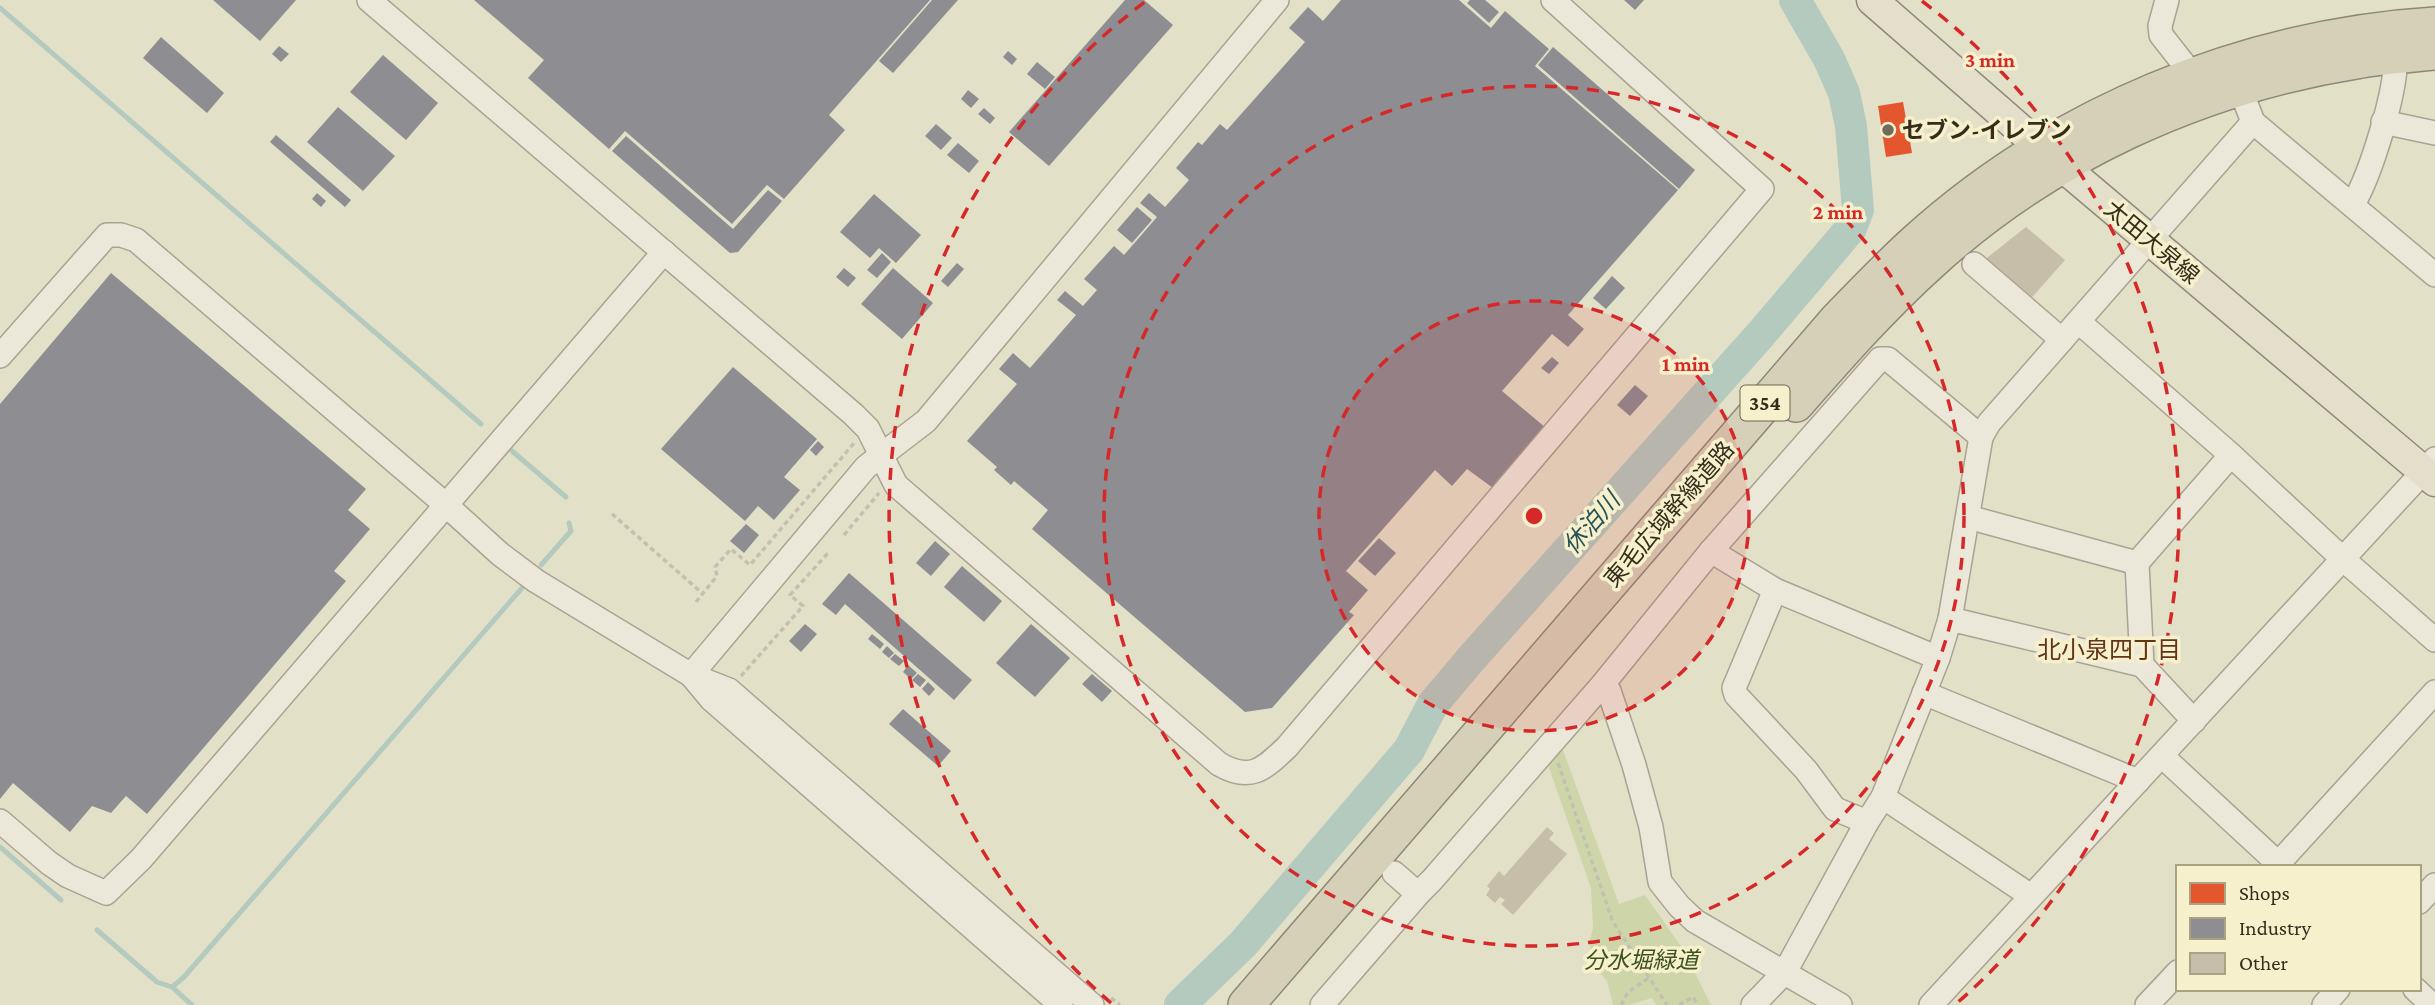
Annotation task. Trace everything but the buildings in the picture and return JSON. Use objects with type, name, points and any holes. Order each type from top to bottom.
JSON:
[{"type":"highway","name":"東毛広域幹線道路","points":[[1278,1005],[1407,882],[1590,639],[1880,311],[1932,261],[1996,208],[2051,156],[2102,115],[2188,77],[2297,44],[2386,28],[2435,24]]},
{"type":"highway","name":"東毛広域幹線道路","points":[[1246,1005],[1837,320],[1914,243],[1960,205],[2051,156],[2096,146],[2174,111],[2240,88],[2356,61],[2435,52]]},
{"type":"main road","name":"太田大泉線","points":[[1872,0],[2149,239],[2431,471]]},
{"type":"street","points":[[691,674],[866,467],[926,421],[1277,0]]},
{"type":"street","points":[[374,2],[853,414],[867,429],[897,485],[1219,764],[1234,773],[1245,774],[1270,763],[1287,747],[1762,189],[1553,0]]},
{"type":"street","points":[[2167,0],[2160,26],[2161,35],[2183,63],[2188,77]]},
{"type":"street","points":[[2353,204],[2362,190],[2383,122],[2396,74],[2395,56]]},
{"type":"street","points":[[2240,88],[2253,122],[2435,275]]},
{"type":"street","points":[[1753,1005],[1785,972],[1883,797],[1938,658],[1950,619],[1981,437],[1989,423],[2253,122]]},
{"type":"street","points":[[2383,122],[2435,133]]},
{"type":"street","points":[[0,356],[107,235],[121,235],[136,240],[500,554],[536,581],[691,674],[729,690],[1100,1000]]},
{"type":"street","points":[[0,821],[68,876],[106,893],[141,859],[664,252]]},
{"type":"street","points":[[1974,264],[2062,340]]},
{"type":"street","points":[[2079,322],[2435,640]]},
{"type":"street","points":[[1322,1005],[1407,882],[1603,684],[1711,551],[1880,359],[1888,359],[1981,437]]},
{"type":"street","points":[[2142,665],[2137,563],[2231,455]]},
{"type":"street","points":[[1931,1005],[2344,560],[2431,471]]},
{"type":"street","points":[[1968,517],[2137,563]]},
{"type":"street","points":[[1711,551],[1775,590],[1938,658]]},
{"type":"street","points":[[1775,590],[1734,688],[1736,695],[1806,770],[1835,809],[1867,822]]},
{"type":"street","points":[[1950,619],[2142,665],[2194,721]]},
{"type":"street","points":[[691,674],[711,699],[1061,1005]]},
{"type":"street","points":[[1603,684],[1609,691],[1634,765],[1651,827],[1655,865],[1660,882],[1696,922],[1840,1005]]},
{"type":"street","points":[[2279,865],[2435,692]]},
{"type":"street","points":[[1924,693],[2138,781]]},
{"type":"street","points":[[2162,756],[2277,865]]},
{"type":"street","points":[[1883,797],[2031,896]]},
{"type":"street","points":[[2421,900],[2435,886]]},
{"type":"street","points":[[2147,1005],[2176,974]]},
{"type":"street","points":[[2324,1005],[2337,991]]},
{"type":"street","points":[[2417,991],[2432,1005]]},
{"type":"path","points":[[696,602],[717,576],[715,566],[731,549],[750,565],[856,441]]},
{"type":"path","points":[[844,535],[881,491]]},
{"type":"path","points":[[612,514],[702,593]]},
{"type":"path","points":[[741,678],[803,606],[790,596],[828,553]]},
{"type":"path","points":[[1557,761],[1613,922],[1667,1005]]},
{"type":"path","points":[[1620,1005],[1628,992],[1649,978]]},
{"type":"path","points":[[1679,1005],[1693,997],[1698,1005]]},
{"type":"path","points":[[1100,1000],[1120,1005]]},
{"type":"green space","name":"分水堀緑道","points":[[1560,742],[1619,904],[1645,895],[1683,949],[1711,1005],[1656,1005],[1652,998],[1629,1005],[1613,1005],[1607,981],[1601,974],[1589,943],[1593,928],[1591,888],[1546,759]]},
{"type":"waterway","name":"休泊川","points":[[1180,1005],[1243,944],[1409,750],[1433,704],[1470,660],[1761,334],[1851,228],[1858,210],[1851,126],[1844,93],[1829,59],[1795,0]]},
{"type":"waterway","points":[[0,8],[481,424]]},
{"type":"waterway","points":[[512,451],[566,497]]},
{"type":"waterway","points":[[541,565],[571,531],[569,523]]},
{"type":"waterway","points":[[172,987],[184,977],[522,588]]},
{"type":"waterway","points":[[0,847],[61,900]]},
{"type":"waterway","points":[[97,930],[157,982],[172,987],[192,1005]]},
{"type":"place","name":"セブン-イレブン","points":[[1888,130]]},
{"type":"district","name":"北小泉四丁目","points":[[2109,649]]}]
